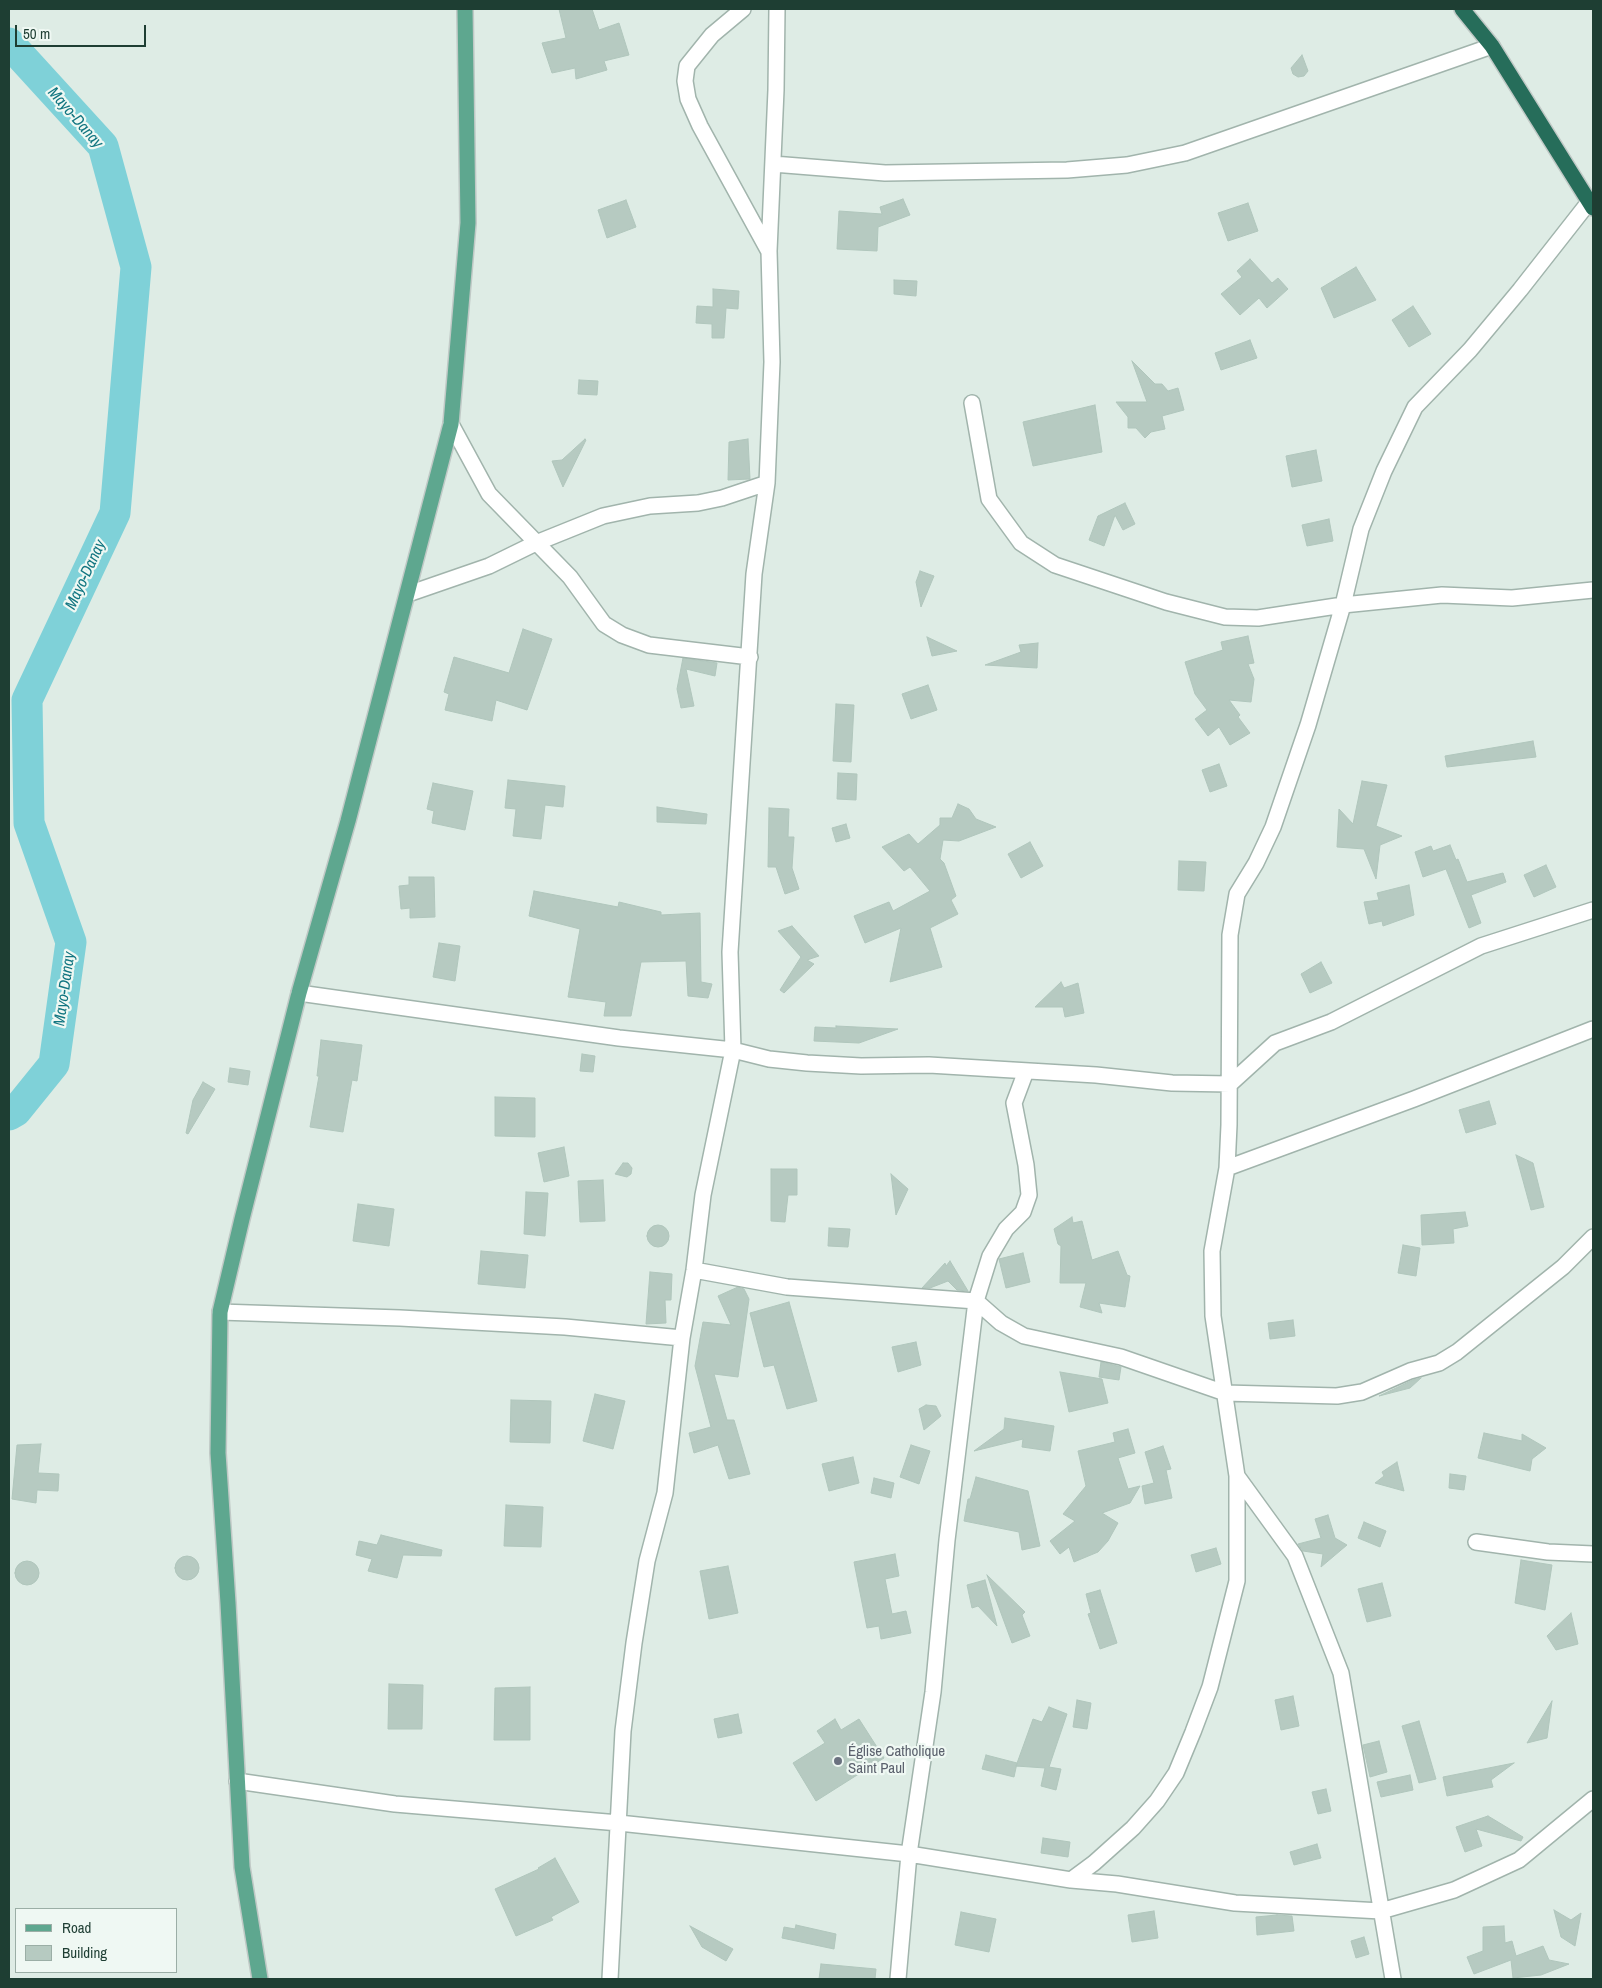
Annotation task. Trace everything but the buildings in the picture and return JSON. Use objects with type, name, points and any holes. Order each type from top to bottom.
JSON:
[{"type":"highway","points":[[1462,9],[1492,46],[1591,205]]},
{"type":"main road","points":[[260,1979],[242,1867],[218,1453],[220,1312],[299,993],[348,821],[451,424],[468,223],[465,9]]},
{"type":"street","points":[[743,9],[712,36],[687,66],[685,81],[688,99],[700,126],[768,251]]},
{"type":"street","points":[[610,1979],[623,1731],[633,1653],[647,1561],[665,1493],[682,1338],[704,1196],[733,1050],[730,952],[754,574],[767,482],[772,362],[768,251],[773,164],[777,9]]},
{"type":"street","points":[[773,164],[885,173],[1067,170],[1126,165],[1184,152],[1492,46]]},
{"type":"street","points":[[1071,1880],[1094,1863],[1133,1828],[1157,1801],[1176,1773],[1210,1687],[1237,1581],[1237,1476],[1213,1316],[1212,1251],[1227,1168],[1230,1084],[1229,962],[1230,935],[1237,894],[1256,863],[1273,827],[1308,725],[1343,605],[1361,529],[1384,471],[1415,407],[1470,350],[1591,205]]},
{"type":"street","points":[[972,403],[989,499],[1021,543],[1055,565],[1166,602],[1225,618],[1258,618],[1343,605],[1442,594],[1512,598],[1593,590]]},
{"type":"street","points":[[451,424],[489,494],[570,577],[604,624],[622,635],[649,645],[750,657]]},
{"type":"street","points":[[408,594],[489,566],[536,543],[603,516],[650,506],[698,503],[722,498],[767,482]]},
{"type":"street","points":[[299,993],[619,1038],[733,1050],[769,1059],[807,1063],[861,1066],[928,1065],[1096,1075],[1172,1083],[1230,1084],[1276,1043],[1331,1022],[1481,946],[1593,910]]},
{"type":"street","points":[[1227,1168],[1414,1100],[1593,1029]]},
{"type":"street","points":[[898,1979],[909,1854],[933,1692],[947,1540],[976,1301],[990,1256],[1006,1229],[1022,1212],[1029,1195],[1026,1166],[1014,1103],[1026,1071]]},
{"type":"street","points":[[694,1270],[788,1287],[976,1301],[1001,1323],[1024,1336],[1121,1357],[1225,1393],[1337,1396],[1362,1392],[1410,1372],[1440,1363],[1457,1352],[1563,1267],[1593,1237]]},
{"type":"street","points":[[220,1312],[400,1318],[565,1327],[682,1338]]},
{"type":"street","points":[[1237,1476],[1295,1556],[1341,1673],[1393,1979]]},
{"type":"street","points":[[1476,1542],[1548,1552],[1593,1554]]},
{"type":"street","points":[[237,1782],[395,1804],[618,1823],[909,1854],[1071,1880],[1117,1884],[1235,1903],[1382,1911],[1454,1890],[1519,1860],[1593,1799]]},
{"type":"waterway","name":"Mayo-Danay","points":[[9,43],[103,146],[136,267],[115,513],[27,700],[29,823],[71,942],[54,1064],[16,1111],[9,1115]]},
{"type":"place","name":"Église Catholique Saint Paul","points":[[838,1761]]}]
